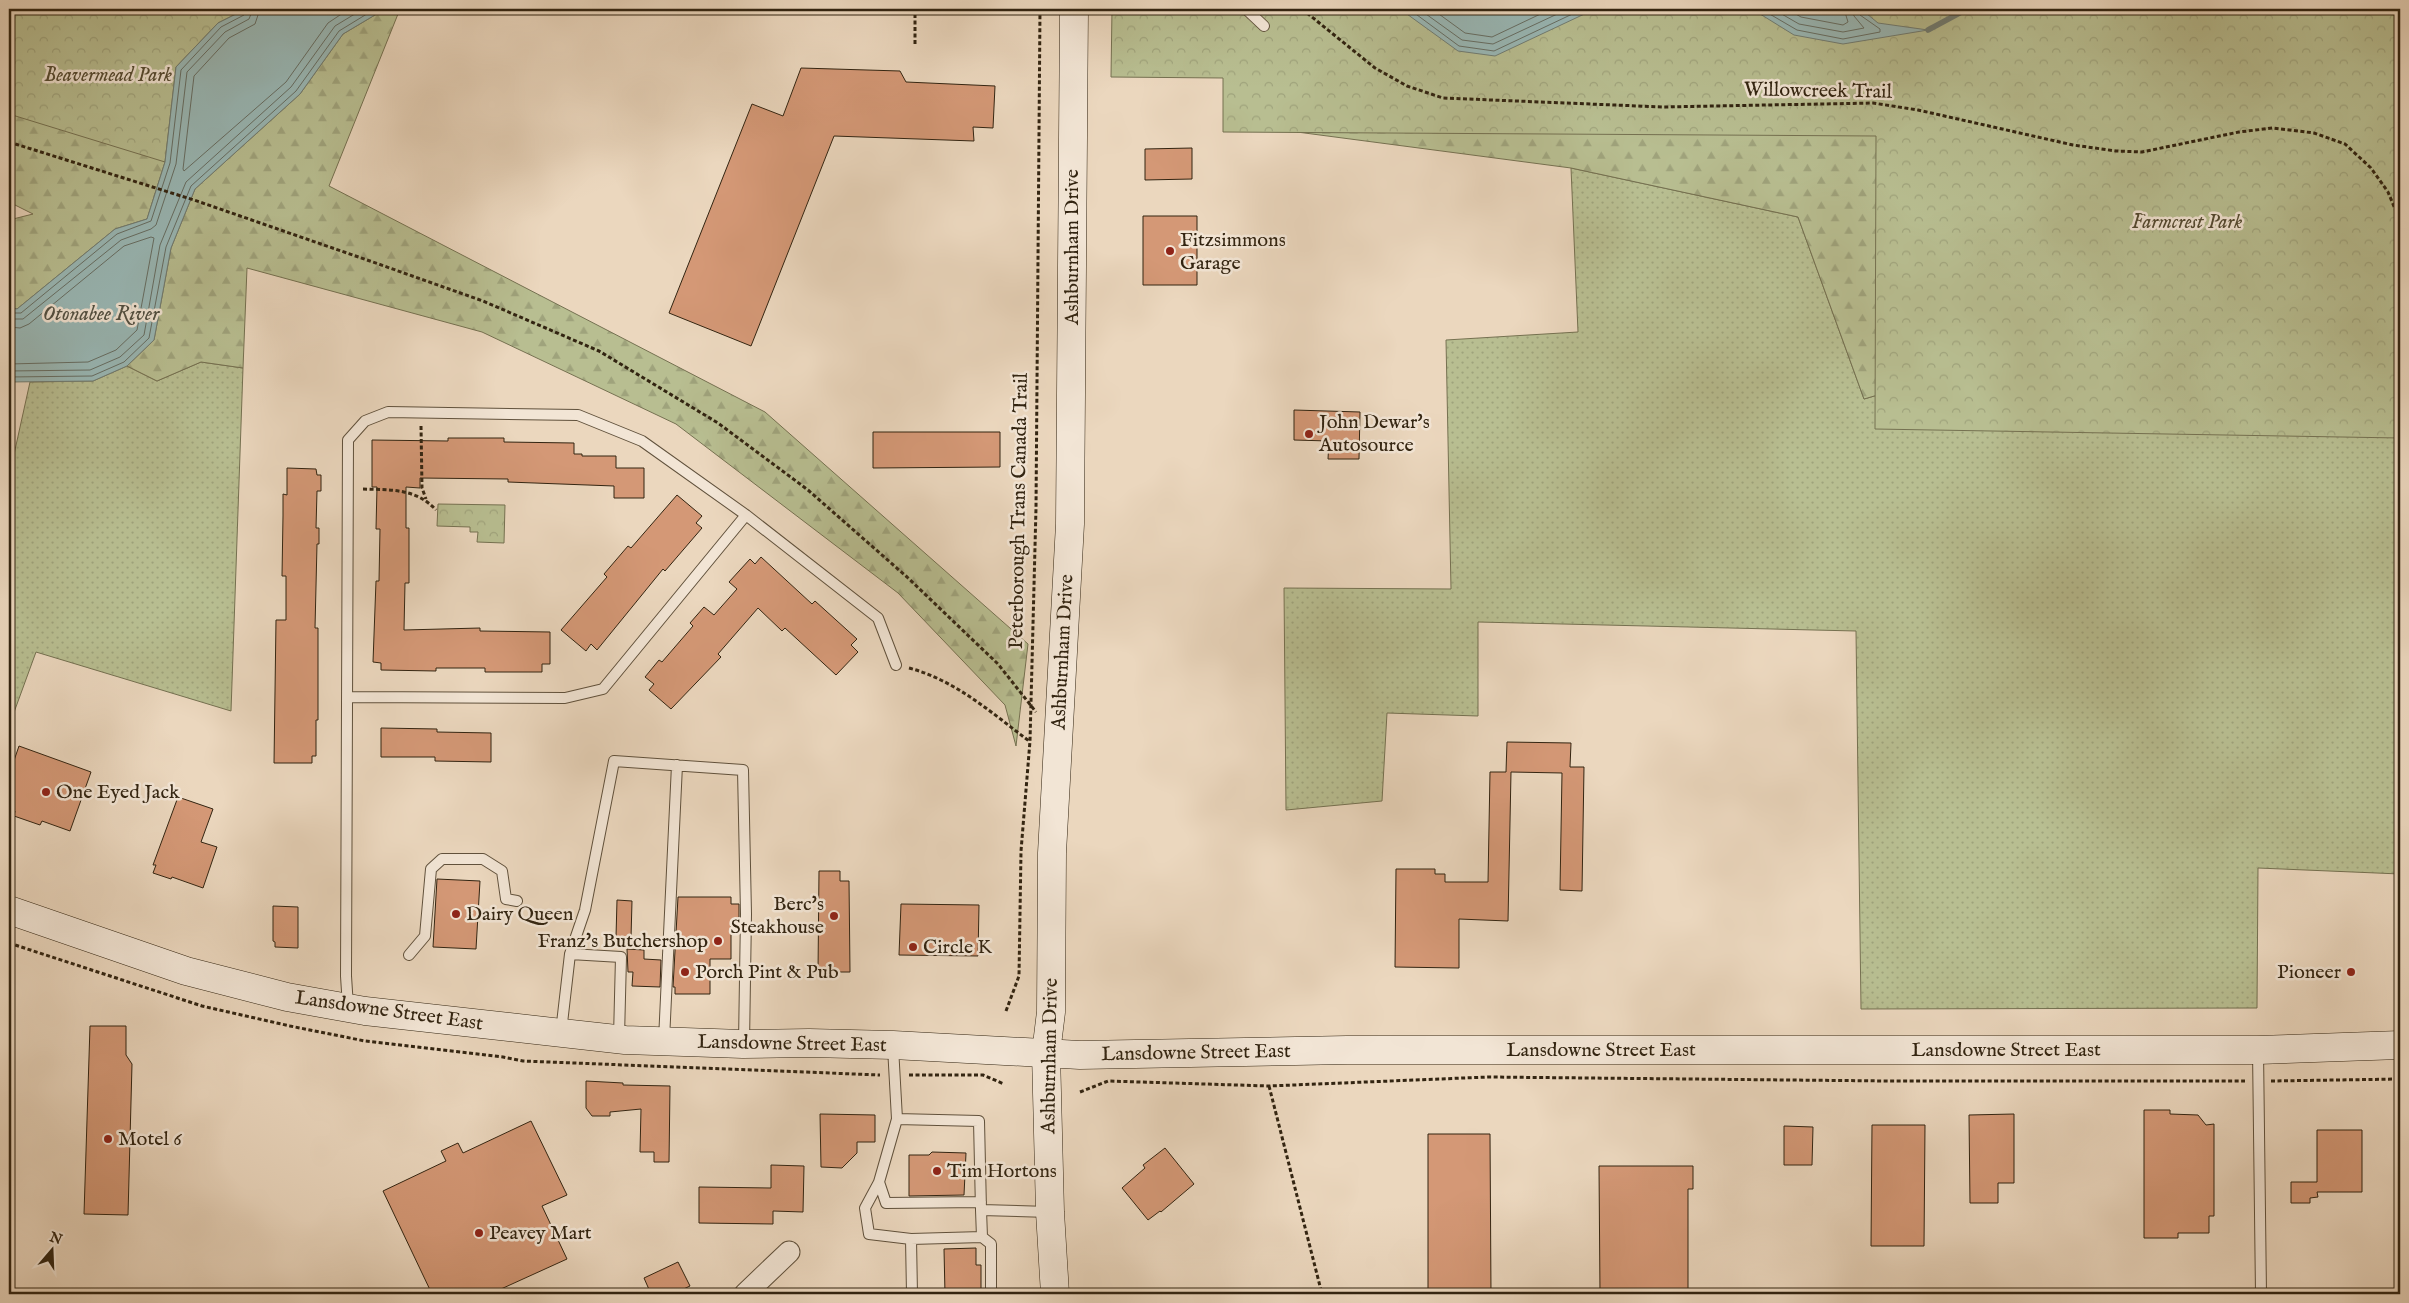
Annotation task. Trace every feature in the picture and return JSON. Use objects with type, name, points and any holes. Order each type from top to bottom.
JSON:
[{"type":"main road","name":"Ashburnham Drive","points":[[1055,1294],[1050,1212],[1046,1053],[1051,1012],[1052,852],[1070,524],[1074,9]]},
{"type":"main road","name":"Lansdowne Street East","points":[[9,910],[186,971],[287,997],[349,1009],[619,1040],[744,1044],[893,1045],[1080,1055],[1347,1050],[2258,1050],[2400,1044]]},
{"type":"street","points":[[745,1294],[789,1252]]},
{"type":"lane","points":[[1246,9],[1264,26]]},
{"type":"lane","points":[[349,1009],[346,976],[348,440],[365,420],[388,412],[578,415],[642,441],[746,515],[878,618],[896,665]]},
{"type":"lane","points":[[348,697],[565,698],[603,689],[746,515]]},
{"type":"lane","points":[[561,1032],[570,954],[584,910],[614,761],[677,765],[743,770],[746,914],[744,1044]]},
{"type":"lane","points":[[664,1041],[677,765]]},
{"type":"lane","points":[[409,955],[426,936],[431,869],[442,859],[483,859],[502,871],[506,899],[517,901]]},
{"type":"lane","points":[[570,954],[621,957],[619,1040]]},
{"type":"lane","points":[[893,1045],[897,1119],[879,1182],[865,1208],[869,1234],[911,1239],[982,1237],[990,1244],[991,1294]]},
{"type":"lane","points":[[2258,1050],[2261,1294]]},
{"type":"lane","points":[[897,1119],[980,1121],[982,1237]]},
{"type":"lane","points":[[879,1182],[886,1203],[981,1206],[1050,1212]]},
{"type":"lane","points":[[911,1239],[912,1294]]},
{"type":"path","points":[[915,9],[915,44]]},
{"type":"path","name":"Peterborough Trans Canada Trail","points":[[1006,1011],[1019,976],[1021,851],[1030,741],[1036,508],[1040,9]]},
{"type":"path","name":"Willowcreek Trail","points":[[1302,9],[1375,68],[1407,86],[1443,98],[1663,107],[1873,103],[1927,112],[2073,146],[2116,151],[2142,152],[2239,132],[2273,128],[2314,133],[2345,144],[2371,168],[2388,192],[2400,221]]},
{"type":"path","points":[[9,142],[150,188],[194,200],[483,301],[600,352],[718,423],[808,490],[907,577],[998,664],[1059,741]]},
{"type":"path","points":[[421,412],[422,488],[426,500]]},
{"type":"path","points":[[348,489],[405,491],[426,500],[436,510]]},
{"type":"path","points":[[896,665],[931,674],[969,697],[1030,741]]},
{"type":"path","points":[[564,1063],[895,1076],[983,1075],[1004,1084]]},
{"type":"path","points":[[1080,1092],[1108,1081],[1269,1086],[1488,1076],[1889,1081],[2400,1079]]},
{"type":"path","points":[[1269,1086],[1322,1294]]},
{"type":"green space","points":[[9,9],[246,9],[218,23],[165,162],[147,219],[115,229],[17,309],[9,307],[9,220],[33,214],[9,202]]},
{"type":"green space","name":"Beavermead Park","points":[[9,9],[246,9],[218,23],[176,67],[165,162],[9,114]]},
{"type":"green space","points":[[385,9],[400,9],[329,186],[765,412],[1028,644],[1016,746],[1005,705],[898,593],[676,424],[482,332],[247,268],[243,368],[201,362],[157,381],[127,366],[154,340],[171,248],[195,189],[300,94],[343,34]]},
{"type":"green space","name":"Farmcrest Park","points":[[1112,9],[2400,9],[2400,438],[1875,429],[1876,136],[1223,132],[1223,78],[1111,77]]},
{"type":"green space","points":[[2400,9],[1888,392],[1864,399],[1798,217],[1571,168],[1297,132]]},
{"type":"green space","points":[[1571,168],[1798,217],[1864,399],[1888,392],[2400,404],[2400,874],[2258,868],[2257,1008],[1861,1009],[1856,631],[1478,622],[1478,716],[1387,713],[1382,801],[1286,810],[1284,588],[1451,589],[1446,340],[1578,332]]},
{"type":"green space","points":[[201,362],[243,368],[231,711],[36,652],[9,726],[9,477],[30,382],[93,381],[127,366],[157,381]]},
{"type":"green space","points":[[438,504],[505,505],[504,543],[477,542],[478,532],[470,532],[470,527],[437,526]]},
{"type":"water","name":"Otonabee River","points":[[246,9],[385,9],[343,34],[300,94],[195,189],[171,248],[154,340],[127,366],[93,381],[9,382],[9,307],[17,309],[115,229],[147,219],[165,162],[176,67],[218,23]]},
{"type":"water","points":[[1400,9],[1595,9],[1495,56],[1458,51]]},
{"type":"water","points":[[1752,9],[1861,9],[1878,23],[1928,30],[1843,44],[1794,35]]},
{"type":"building","points":[[801,68],[900,71],[906,82],[995,86],[993,128],[973,127],[974,141],[834,136],[751,346],[669,313],[752,104],[783,116]]},
{"type":"building","points":[[1192,148],[1192,179],[1145,180],[1145,149]]},
{"type":"building","name":"Fitzsimmons Garage","points":[[1143,216],[1197,216],[1197,285],[1143,285]]},
{"type":"building","name":"John Dewar's Autosource","points":[[1294,410],[1360,412],[1359,459],[1328,459],[1329,441],[1294,440]]},
{"type":"building","points":[[873,432],[1000,432],[1000,467],[873,468]]},
{"type":"building","points":[[448,438],[504,438],[504,442],[574,443],[574,454],[582,454],[582,456],[616,456],[616,468],[644,468],[644,498],[614,498],[614,486],[508,482],[508,479],[420,478],[420,488],[406,487],[406,528],[409,528],[409,583],[405,583],[404,630],[480,628],[480,631],[550,632],[550,664],[542,664],[542,672],[485,672],[485,668],[436,668],[436,671],[381,670],[381,663],[373,662],[376,581],[379,581],[380,529],[376,529],[377,487],[372,487],[372,440],[448,441]]},
{"type":"building","points":[[287,468],[316,469],[317,475],[321,475],[321,491],[317,491],[316,528],[319,528],[315,628],[318,628],[318,720],[316,720],[316,756],[312,756],[312,763],[274,763],[276,620],[286,620],[286,576],[282,576],[283,494],[287,495]]},
{"type":"building","points":[[677,495],[702,516],[696,523],[702,528],[665,571],[663,569],[597,650],[591,644],[586,651],[561,630],[607,577],[604,574],[628,546],[631,548]]},
{"type":"building","points":[[761,557],[812,604],[815,601],[857,639],[851,645],[858,652],[836,675],[785,628],[782,631],[758,608],[718,654],[721,657],[671,709],[649,690],[654,684],[645,677],[659,660],[662,662],[693,626],[690,623],[704,607],[714,615],[737,589],[729,582],[750,559],[755,564]]},
{"type":"building","points":[[381,728],[437,729],[437,732],[491,733],[491,762],[435,761],[435,757],[381,757]]},
{"type":"building","points":[[1507,742],[1571,743],[1570,767],[1584,767],[1582,891],[1560,890],[1562,773],[1511,772],[1508,921],[1459,919],[1459,968],[1395,967],[1396,869],[1435,869],[1435,874],[1445,874],[1445,882],[1488,882],[1490,772],[1506,772]]},
{"type":"building","name":"One Eyed Jack","points":[[19,746],[91,772],[70,831],[42,821],[40,825],[14,816],[15,811],[9,809],[9,775]]},
{"type":"building","points":[[178,797],[213,809],[201,842],[217,847],[203,888],[172,877],[171,879],[153,873],[156,865],[153,865]]},
{"type":"building","name":"Berc's Steakhouse","points":[[819,871],[840,871],[840,881],[849,881],[850,972],[818,972]]},
{"type":"building","name":"Dairy Queen","points":[[437,879],[480,881],[476,949],[433,947]]},
{"type":"building","points":[[678,897],[731,897],[731,904],[739,904],[739,922],[731,922],[731,959],[710,959],[710,994],[675,994],[675,987],[673,987]]},
{"type":"building","points":[[617,900],[632,901],[631,938],[616,937]]},
{"type":"building","points":[[901,904],[979,905],[978,956],[899,955]]},
{"type":"building","points":[[273,906],[298,907],[298,948],[275,947],[275,942],[273,941]]},
{"type":"building","points":[[627,949],[644,950],[644,959],[661,960],[660,987],[632,986],[633,972],[628,972]]},
{"type":"building","name":"Motel 6","points":[[90,1026],[126,1026],[126,1055],[132,1064],[128,1215],[84,1214]]},
{"type":"building","points":[[586,1081],[623,1083],[623,1085],[670,1086],[669,1162],[654,1162],[654,1152],[640,1152],[641,1109],[610,1112],[610,1116],[592,1116],[586,1108]]},
{"type":"building","points":[[2144,1110],[2170,1110],[2170,1114],[2198,1115],[2206,1125],[2214,1124],[2214,1216],[2209,1216],[2209,1233],[2178,1233],[2178,1238],[2144,1238]]},
{"type":"building","points":[[820,1114],[875,1115],[875,1142],[857,1142],[857,1153],[842,1168],[821,1167]]},
{"type":"building","points":[[2014,1114],[2014,1183],[1998,1183],[1998,1203],[1970,1203],[1969,1115]]},
{"type":"building","name":"Peavey Mart","points":[[531,1121],[567,1195],[542,1206],[567,1259],[490,1294],[432,1294],[383,1191],[446,1161],[441,1151],[458,1143],[463,1153]]},
{"type":"building","points":[[1872,1125],[1925,1125],[1924,1246],[1871,1246]]},
{"type":"building","points":[[1784,1126],[1813,1127],[1812,1165],[1784,1165]]},
{"type":"building","points":[[2317,1130],[2362,1130],[2362,1192],[2317,1192],[2318,1197],[2310,1198],[2310,1203],[2291,1203],[2291,1182],[2317,1182]]},
{"type":"building","points":[[1428,1134],[1490,1134],[1491,1294],[1428,1294]]},
{"type":"building","points":[[1165,1148],[1194,1184],[1161,1212],[1148,1220],[1122,1188],[1145,1168],[1143,1165]]},
{"type":"building","name":"Tim Hortons","points":[[932,1152],[966,1153],[964,1195],[909,1196],[909,1155],[929,1155]]},
{"type":"building","points":[[771,1165],[804,1166],[803,1212],[773,1211],[773,1224],[699,1223],[699,1187],[771,1188]]},
{"type":"building","points":[[1599,1166],[1693,1166],[1693,1189],[1688,1189],[1688,1294],[1600,1294]]},
{"type":"building","points":[[976,1248],[976,1265],[981,1265],[981,1294],[945,1294],[944,1249]]},
{"type":"building","points":[[678,1262],[690,1286],[673,1294],[651,1294],[644,1278]]},
{"type":"waterway","points":[[1928,30],[1967,9]]},
{"type":"place","name":"Fitzsimmons Garage","points":[[1170,251]]},
{"type":"place","name":"John Dewar's Autosource","points":[[1309,434]]},
{"type":"place","name":"One Eyed Jack","points":[[46,792]]},
{"type":"place","name":"Dairy Queen","points":[[456,914]]},
{"type":"place","name":"Berc's Steakhouse","points":[[834,916]]},
{"type":"place","name":"Franz's Butchershop","points":[[718,941]]},
{"type":"place","name":"Circle K","points":[[913,947]]},
{"type":"place","name":"Porch Pint & Pub","points":[[685,972]]},
{"type":"place","name":"Pioneer","points":[[2351,972]]},
{"type":"place","name":"Motel 6","points":[[108,1139]]},
{"type":"place","name":"Tim Hortons","points":[[937,1171]]},
{"type":"place","name":"Peavey Mart","points":[[479,1233]]}]
